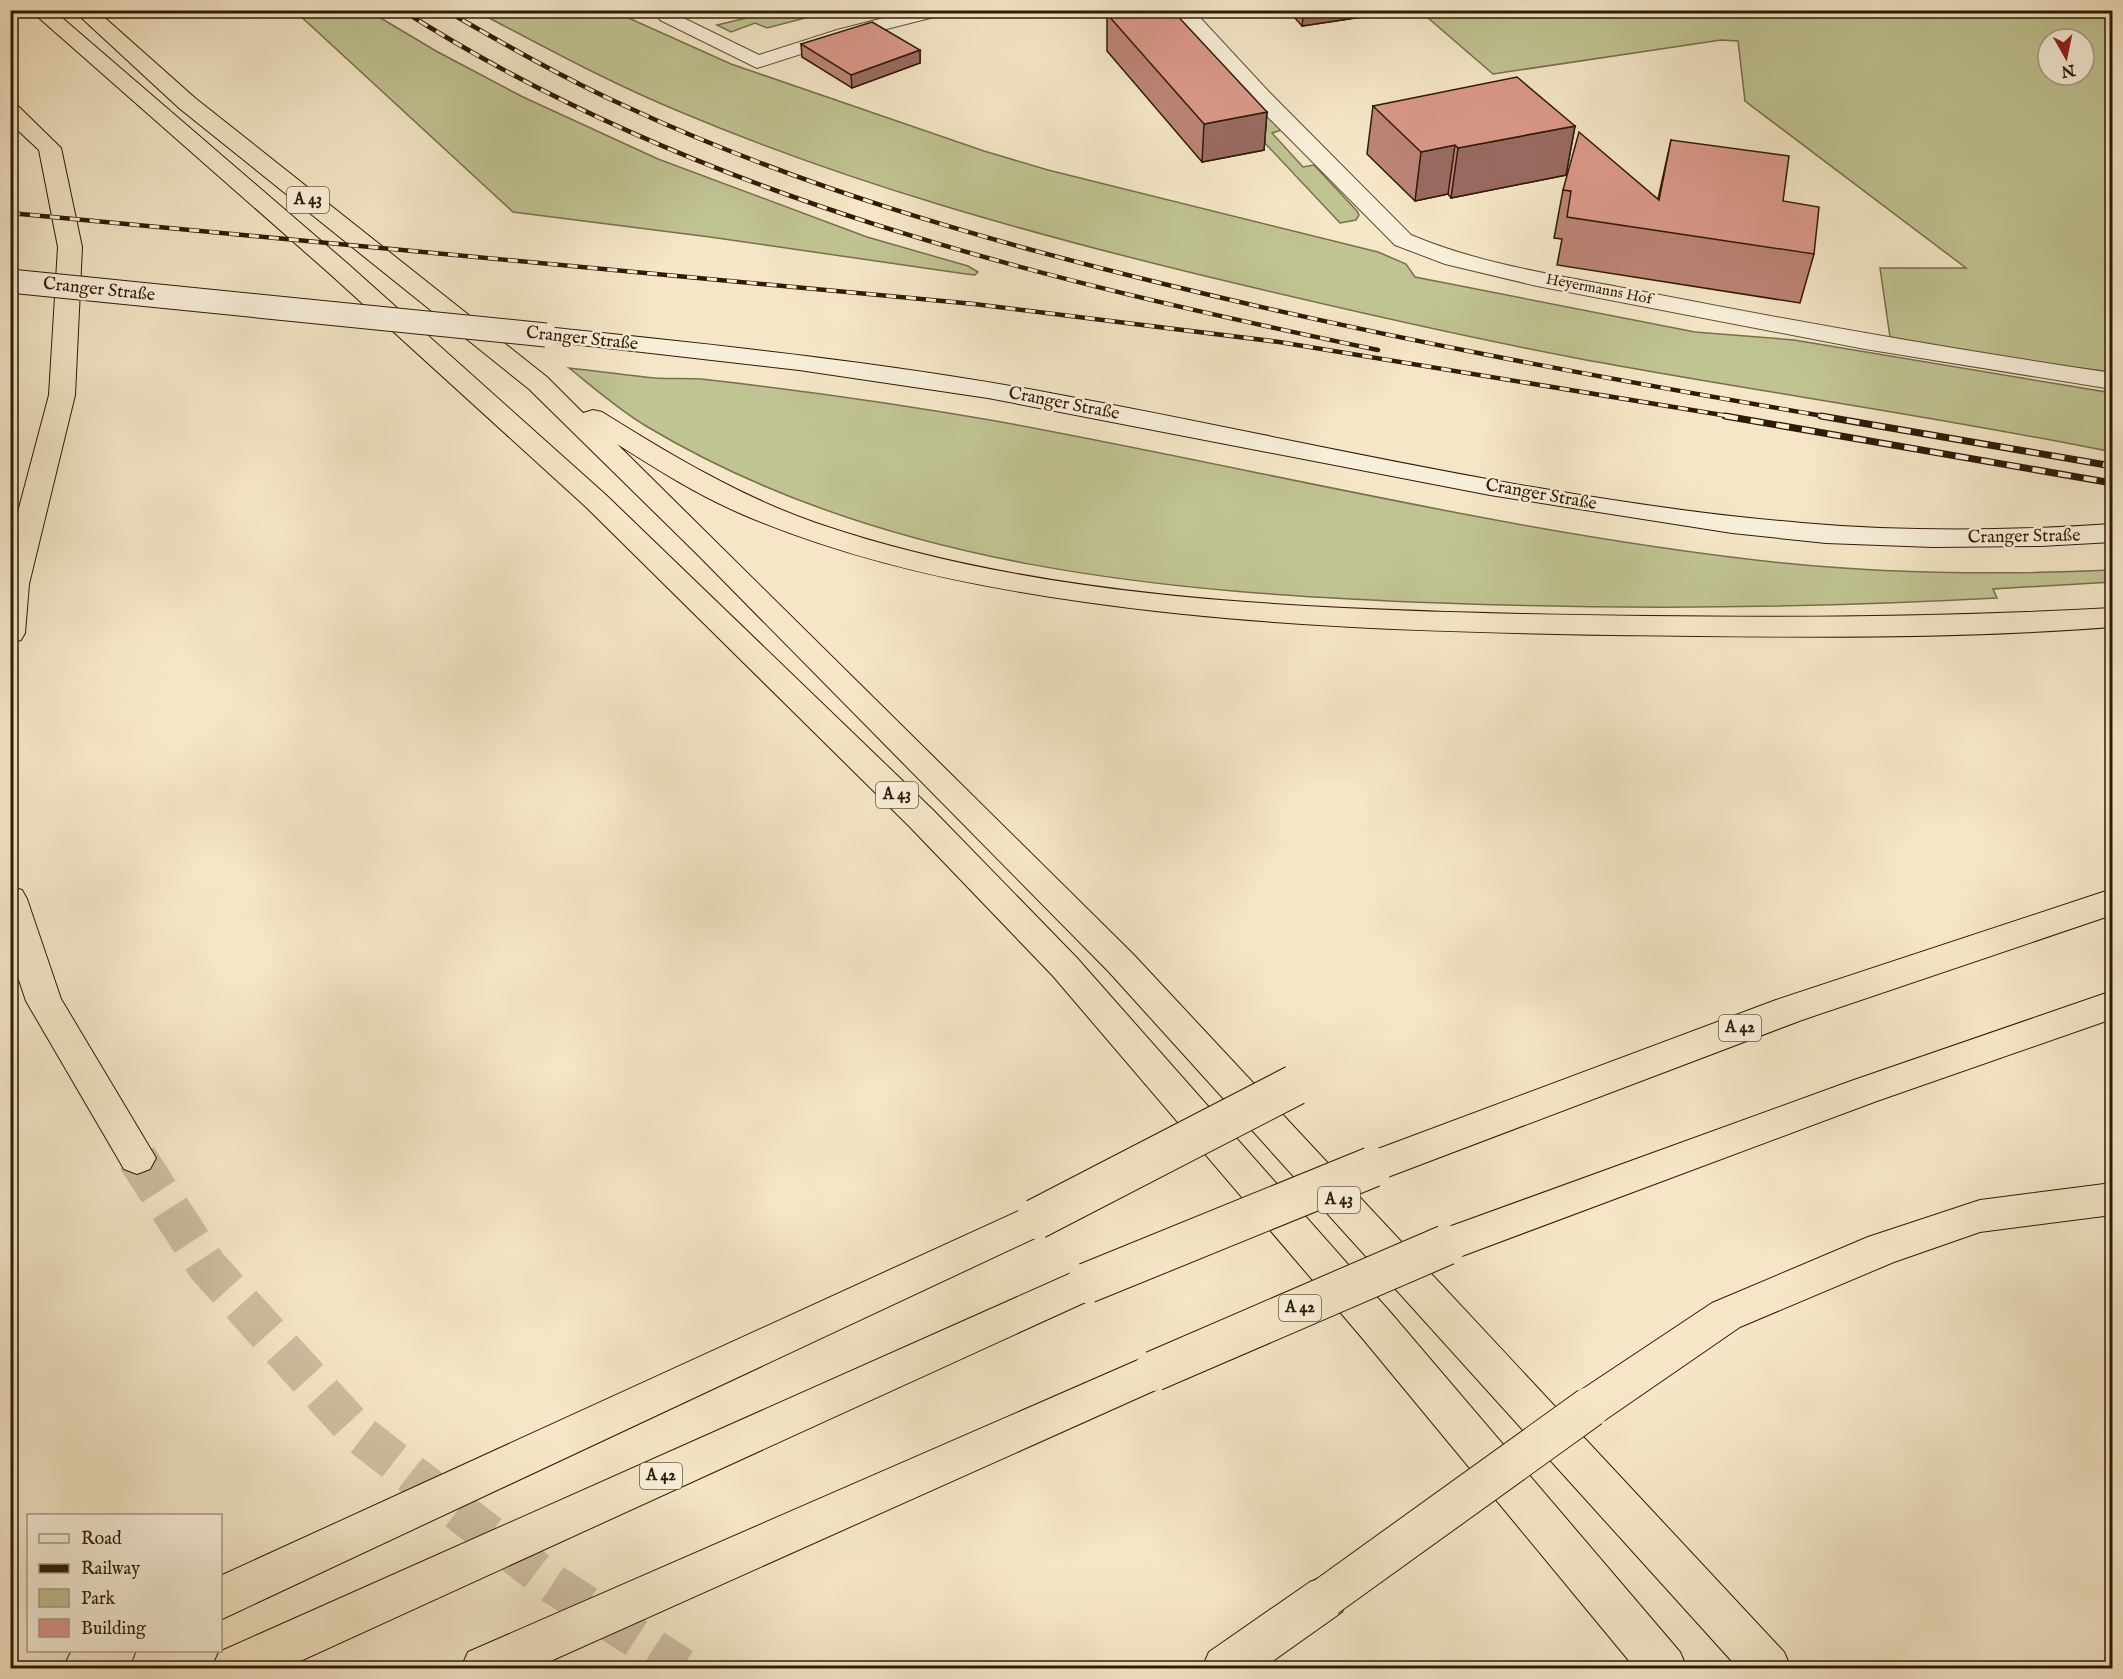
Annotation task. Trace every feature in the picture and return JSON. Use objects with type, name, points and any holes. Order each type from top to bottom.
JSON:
[{"type":"highway","name":"A 43","points":[[40,10],[339,269],[596,501],[921,818],[1065,967],[1377,1326],[1664,1668]]},
{"type":"highway","name":"A 43","points":[[83,10],[187,104],[538,383],[716,556],[1121,963],[1768,1668]]},
{"type":"highway","points":[[10,111],[50,148],[70,247],[62,395],[14,584],[10,633]]},
{"type":"highway","points":[[538,383],[688,478],[754,509],[831,537],[916,562],[1009,582],[1231,610],[1366,619],[1721,627],[1906,626],[2112,617]]},
{"type":"highway","points":[[10,899],[44,1001],[137,1158]]},
{"type":"highway","name":"A 42","points":[[235,1668],[1087,1283],[1372,1167],[1789,1010],[2112,902]]},
{"type":"highway","name":"A 42","points":[[484,1668],[1446,1245],[1864,1091],[2112,1005]]},
{"type":"highway","points":[[222,1598],[1036,1219],[1295,1085]]},
{"type":"highway","points":[[1225,1668],[1590,1407],[1726,1315],[1882,1249],[1980,1216],[2112,1199]]},
{"type":"highway","points":[[86,1668],[111,1652]]},
{"type":"street","name":"Heyermanns Hof","points":[[1181,10],[1261,97],[1403,240],[1425,250],[1457,260],[1652,300],[1974,360],[2112,381]]},
{"type":"street","name":"Cranger Straße","points":[[10,282],[778,359],[920,379],[1046,400],[1533,496],[1711,522],[1826,534],[1941,539],[2112,533]]},
{"type":"lane","points":[[667,16],[757,62],[844,34],[939,10]]},
{"type":"green space","points":[[780,10],[832,11],[767,28],[755,23],[731,32],[717,25]]},
{"type":"green space","points":[[295,11],[369,11],[436,51],[523,97],[658,159],[867,237],[968,266],[978,272],[975,275],[966,274],[710,237],[513,212]]},
{"type":"green space","points":[[476,11],[613,11],[731,64],[984,151],[1048,170],[1378,252],[1406,264],[1415,277],[1695,332],[1794,340],[2112,393],[2112,452],[1534,350],[1205,276],[1073,242],[941,205],[747,139],[630,90]]},
{"type":"green space","points":[[1420,11],[2112,11],[2112,372],[2011,360],[1890,337],[1880,268],[1966,268],[1745,101],[1738,41],[1721,40],[1493,74]]},
{"type":"green space","points":[[1259,106],[1282,130],[1272,133],[1303,167],[1314,165],[1357,211],[1359,215],[1356,220],[1340,223],[1247,124]]},
{"type":"green space","points":[[569,368],[655,378],[738,383],[960,415],[1389,500],[1585,536],[1684,551],[1824,567],[1907,571],[2030,573],[2112,570],[2112,582],[1993,589],[1997,598],[1789,606],[1649,607],[1441,603],[1339,598],[1236,591],[1133,580],[1031,564],[931,542],[833,513],[737,474],[646,426],[616,406]]},
{"type":"building","points":[[1128,10],[1172,10],[1267,112],[1204,124],[1107,14]]},
{"type":"building","points":[[872,22],[920,50],[851,75],[801,44]]},
{"type":"building","points":[[1517,77],[1575,126],[1458,148],[1455,145],[1421,152],[1373,106]]},
{"type":"building","points":[[1579,132],[1659,200],[1671,140],[1789,156],[1783,201],[1819,207],[1814,254],[1567,217],[1571,191],[1563,190]]},
{"type":"tunnel","points":[[137,1158],[207,1266],[358,1433],[550,1582],[682,1668]]},
{"type":"railway","points":[[402,10],[514,75],[630,132],[751,181],[874,224],[999,261],[1125,294],[1378,350]]},
{"type":"railway","points":[[445,10],[579,84],[690,135],[823,186],[958,229],[1164,284],[1413,340],[1662,388],[1829,417]]},
{"type":"railway","points":[[10,213],[974,304],[1279,342],[1734,417]]},
{"type":"railway","points":[[1725,416],[2112,483]]},
{"type":"railway","points":[[1821,416],[2112,466]]}]
